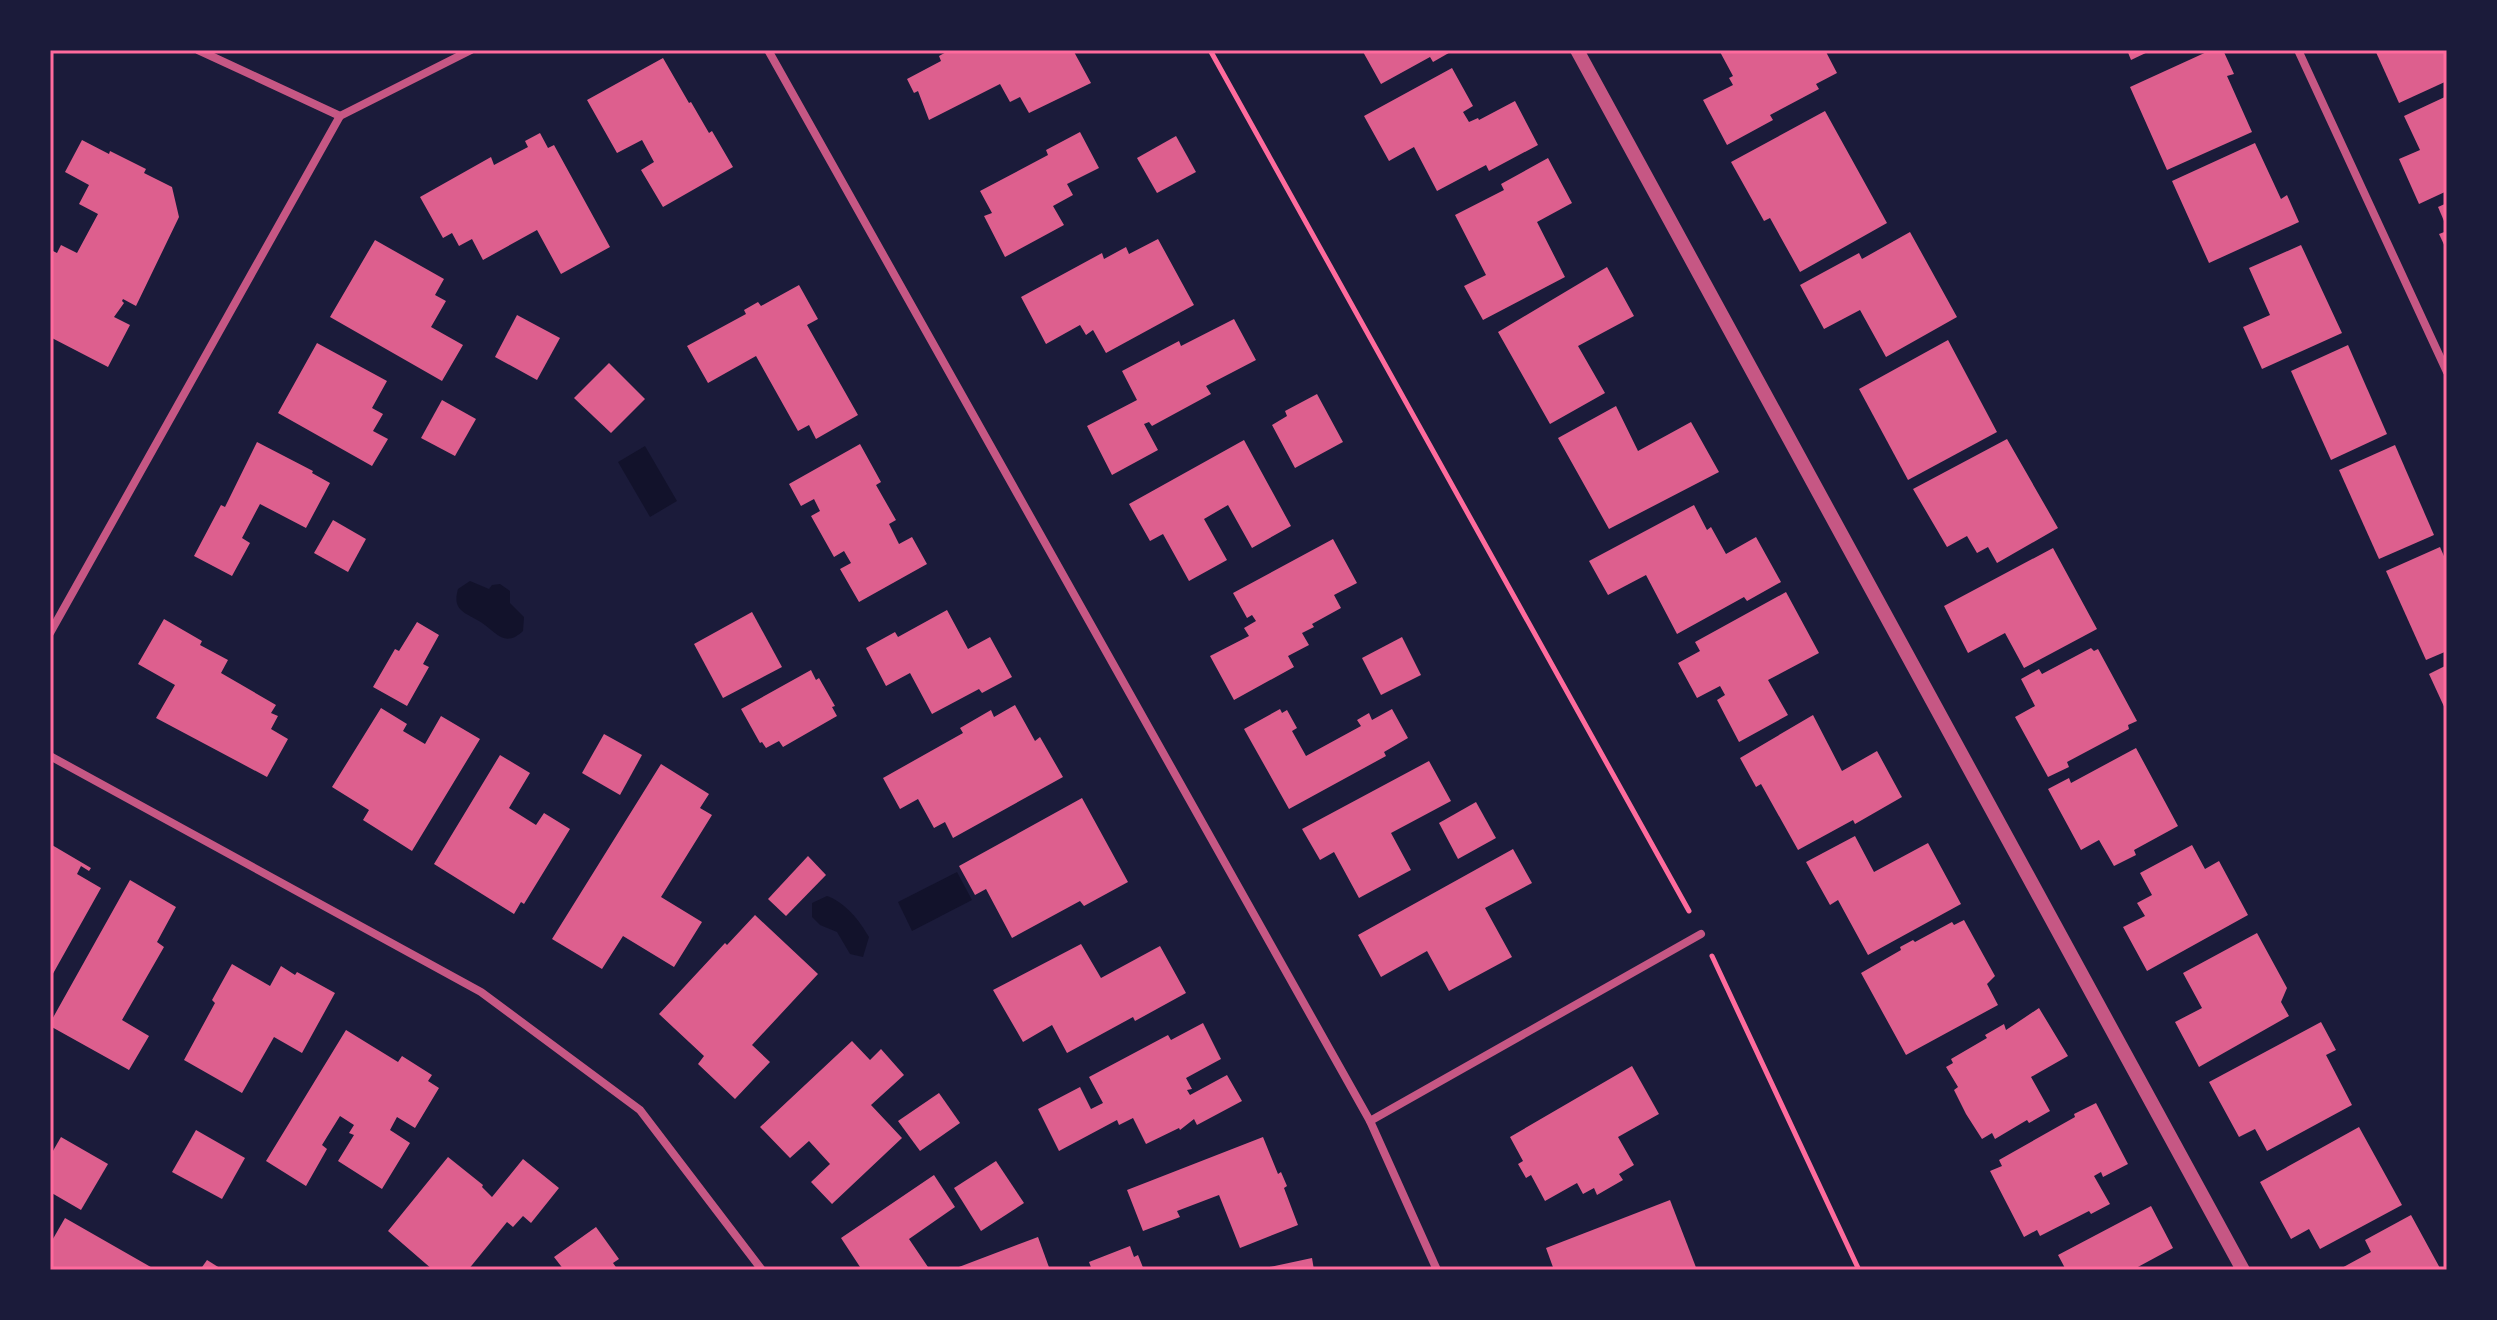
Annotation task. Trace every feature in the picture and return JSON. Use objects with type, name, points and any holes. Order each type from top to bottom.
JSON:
[{"type":"street","points":[[198,50],[340,116]]},
{"type":"street","points":[[50,633],[340,116],[471,50]]},
{"type":"street","points":[[768,50],[1370,1121],[1437,1270]]},
{"type":"street","points":[[1577,50],[2243,1270]]},
{"type":"street","points":[[2298,50],[2447,372]]},
{"type":"street","points":[[50,756],[481,992],[640,1110],[762,1270]]},
{"type":"street","points":[[1370,1121],[1701,934]]},
{"type":"path","points":[[1210,50],[1701,934],[1859,1270]]},
{"type":"shaded area","points":[[645,446],[677,501],[650,517],[618,462]]},
{"type":"shaded area","points":[[470,581],[489,589],[492,585],[500,584],[510,591],[510,603],[524,617],[523,631],[505,638],[461,610],[457,602],[458,589]]},
{"type":"shaded area","points":[[957,872],[972,900],[912,931],[898,902]]},
{"type":"shaded area","points":[[827,896],[851,913],[869,937],[863,957],[850,954],[837,932],[820,925],[812,917],[812,903]]},
{"type":"building","points":[[950,50],[1073,50],[1091,83],[1029,113],[1020,97],[1010,102],[1000,84],[929,120],[918,91],[914,93],[907,79],[941,61],[939,56]]},
{"type":"building","points":[[1362,50],[1454,50],[1433,62],[1430,57],[1381,84]]},
{"type":"building","points":[[1719,50],[1825,50],[1837,73],[1816,84],[1819,89],[1770,115],[1773,120],[1727,145],[1703,100],[1733,85],[1729,78],[1733,76]]},
{"type":"building","points":[[2127,50],[2152,50],[2131,60]]},
{"type":"building","points":[[2211,50],[2223,50],[2234,74],[2227,76],[2252,132],[2167,170],[2130,87]]},
{"type":"building","points":[[2375,50],[2447,50],[2447,81],[2399,103]]},
{"type":"building","points":[[663,58],[689,103],[709,133],[712,131],[733,167],[663,207],[641,170],[654,162],[642,140],[617,153],[587,100]]},
{"type":"building","points":[[1452,68],[1473,106],[1463,112],[1469,122],[1515,101],[1538,145],[1489,171],[1486,165],[1437,191],[1414,147],[1389,161],[1364,116]]},
{"type":"building","points":[[2447,96],[2447,191],[2419,204],[2399,159],[2420,150],[2404,116]]},
{"type":"building","points":[[1825,111],[1887,223],[1800,272],[1770,218],[1764,221],[1731,162]]},
{"type":"building","points":[[1080,132],[1099,168],[1067,184],[1073,195],[1053,206],[1064,225],[1005,257],[984,216],[992,213],[980,191],[1048,155],[1046,150]]},
{"type":"building","points":[[540,133],[548,148],[554,145],[610,247],[561,274],[537,230],[483,260],[472,239],[459,246],[452,233],[443,238],[420,197],[491,157],[494,165],[528,147],[525,141]]},
{"type":"building","points":[[1176,136],[1196,172],[1157,193],[1137,158]]},
{"type":"building","points":[[82,140],[146,169],[144,173],[172,187],[179,217],[136,306],[123,299],[124,303],[114,317],[130,325],[108,367],[50,337],[50,252],[57,253],[61,245],[77,253],[98,214],[79,204],[89,185],[65,172]]},
{"type":"building","points":[[2255,143],[2281,199],[2287,195],[2299,222],[2209,263],[2172,181]]},
{"type":"building","points":[[1548,158],[1572,203],[1537,222],[1565,277],[1483,320],[1464,286],[1486,275],[1455,215],[1504,190],[1501,184]]},
{"type":"building","points":[[2447,203],[2447,228],[2438,207]]},
{"type":"building","points":[[2447,231],[2447,251],[2439,234]]},
{"type":"building","points":[[1910,232],[1957,317],[1886,357],[1860,310],[1824,329],[1800,285],[1859,253],[1862,259]]},
{"type":"building","points":[[1158,239],[1194,305],[1106,353],[1093,330],[1086,335],[1080,325],[1046,344],[1021,297],[1102,253],[1104,259],[1126,247],[1129,254]]},
{"type":"building","points":[[375,240],[444,279],[435,295],[446,301],[431,327],[463,345],[442,381],[330,317]]},
{"type":"building","points":[[2301,245],[2342,333],[2262,369],[2243,327],[2270,315],[2249,268]]},
{"type":"building","points":[[1607,267],[1634,316],[1578,346],[1605,393],[1550,424],[1498,332]]},
{"type":"building","points":[[799,285],[818,319],[807,325],[858,415],[816,439],[809,425],[798,431],[756,356],[708,383],[687,346],[746,314],[744,310],[758,302],[761,306]]},
{"type":"building","points":[[517,315],[560,338],[537,380],[495,357]]},
{"type":"building","points":[[1234,319],[1256,360],[1206,386],[1211,394],[1152,426],[1149,422],[1144,424],[1158,450],[1112,475],[1087,426],[1137,400],[1122,371],[1179,341],[1181,346]]},
{"type":"building","points":[[1948,340],[1997,432],[1908,480],[1859,389]]},
{"type":"building","points":[[317,343],[387,381],[372,408],[383,414],[373,431],[388,439],[372,466],[278,413]]},
{"type":"building","points":[[2348,345],[2387,434],[2331,460],[2291,371]]},
{"type":"building","points":[[609,363],[645,399],[611,433],[574,398]]},
{"type":"building","points":[[1317,394],[1343,442],[1295,468],[1272,425],[1287,416],[1285,411]]},
{"type":"building","points":[[442,400],[476,419],[455,456],[421,438]]},
{"type":"building","points":[[1616,406],[1638,451],[1691,422],[1719,472],[1609,529],[1558,438]]},
{"type":"building","points":[[2007,439],[2058,528],[1997,563],[1988,547],[1977,553],[1967,536],[1947,547],[1913,489]]},
{"type":"building","points":[[1244,440],[1291,526],[1252,548],[1228,505],[1204,519],[1227,560],[1189,581],[1163,534],[1150,541],[1129,504]]},
{"type":"building","points":[[257,442],[330,483],[306,528],[260,504],[242,538],[250,543],[232,576],[194,556],[221,505],[225,507]]},
{"type":"building","points":[[860,444],[881,482],[876,485],[896,520],[889,524],[899,544],[912,537],[927,564],[859,602],[840,569],[851,563],[844,551],[834,557],[811,516],[820,511],[814,499],[801,506],[789,484]]},
{"type":"building","points":[[2395,445],[2434,535],[2379,559],[2339,470]]},
{"type":"building","points":[[1694,505],[1707,530],[1711,527],[1726,554],[1756,537],[1781,582],[1747,601],[1744,597],[1677,634],[1646,575],[1608,595],[1589,561]]},
{"type":"building","points":[[333,520],[366,539],[348,572],[314,553]]},
{"type":"building","points":[[1333,539],[1357,583],[1334,595],[1341,608],[1302,633],[1309,645],[1288,656],[1294,667],[1234,700],[1210,656],[1249,636],[1244,628],[1256,621],[1252,615],[1247,618],[1233,593]]},
{"type":"building","points":[[2440,547],[2447,563],[2447,651],[2426,660],[2386,571]]},
{"type":"building","points":[[2053,548],[2097,629],[2024,668],[2005,633],[1968,653],[1944,606]]},
{"type":"building","points":[[1786,592],[1819,653],[1768,680],[1788,715],[1739,742],[1717,700],[1725,695],[1720,686],[1697,698],[1678,663],[1700,651],[1695,642]]},
{"type":"building","points":[[947,610],[968,649],[990,637],[1012,677],[982,693],[979,689],[932,714],[910,673],[886,686],[866,648],[895,632],[898,637]]},
{"type":"building","points":[[752,612],[782,667],[723,698],[694,644]]},
{"type":"building","points":[[164,619],[202,641],[200,645],[228,660],[221,673],[276,705],[271,713],[278,716],[271,729],[288,739],[267,777],[156,718],[175,685],[138,664]]},
{"type":"building","points":[[417,622],[439,635],[423,664],[429,667],[407,706],[373,687],[395,649],[399,651]]},
{"type":"building","points":[[1402,637],[1421,675],[1381,695],[1362,658]]},
{"type":"building","points":[[2091,648],[2094,651],[2098,649],[2137,721],[2128,725],[2129,729],[2067,762],[2069,767],[2048,777],[2015,717],[2035,706],[2021,679],[2039,669],[2042,674]]},
{"type":"building","points":[[2447,665],[2447,713],[2429,674]]},
{"type":"building","points":[[811,670],[835,706],[832,707],[837,716],[783,747],[779,741],[766,748],[741,709]]},
{"type":"building","points":[[1015,705],[1035,741],[1040,737],[1063,777],[953,838],[945,822],[934,828],[918,799],[900,809],[883,778],[963,733],[960,728],[991,710],[994,717]]},
{"type":"building","points":[[381,708],[407,724],[403,731],[425,744],[441,716],[480,739],[412,851],[363,820],[369,810],[332,787]]},
{"type":"building","points":[[1280,709],[1282,713],[1287,710],[1297,728],[1292,731],[1306,756],[1361,726],[1357,720],[1369,713],[1372,720],[1392,709],[1408,738],[1384,752],[1386,756],[1289,809],[1244,729]]},
{"type":"building","points":[[1813,715],[1842,771],[1877,751],[1902,797],[1855,824],[1853,820],[1798,850],[1761,784],[1756,787],[1740,758]]},
{"type":"building","points":[[604,734],[642,755],[620,795],[582,773]]},
{"type":"building","points":[[2136,748],[2178,826],[2134,850],[2136,855],[2114,866],[2099,840],[2081,850],[2048,789],[2069,778],[2071,783]]},
{"type":"building","points":[[500,755],[530,773],[509,808],[536,825],[544,813],[570,829],[524,904],[521,902],[514,914],[434,864]]},
{"type":"building","points":[[1429,761],[1451,801],[1391,833],[1411,870],[1359,898],[1334,852],[1320,860],[1302,829]]},
{"type":"building","points":[[661,764],[709,794],[700,808],[712,815],[661,897],[702,922],[674,967],[623,936],[602,969],[552,939]]},
{"type":"building","points":[[1082,798],[1128,882],[1084,906],[1080,901],[1012,938],[986,889],[975,895],[959,866]]},
{"type":"building","points":[[1476,802],[1496,838],[1458,859],[1439,823]]},
{"type":"building","points":[[1855,836],[1874,872],[1928,843],[1961,904],[1868,955],[1838,900],[1830,905],[1806,862]]},
{"type":"building","points":[[52,845],[91,868],[89,871],[81,866],[77,874],[101,888],[50,979]]},
{"type":"building","points":[[2192,845],[2205,869],[2219,861],[2248,915],[2147,971],[2123,927],[2145,916],[2137,903],[2152,895],[2140,873]]},
{"type":"building","points":[[1513,849],[1532,883],[1485,908],[1512,957],[1449,991],[1427,951],[1381,977],[1358,935]]},
{"type":"building","points":[[808,856],[826,875],[786,916],[768,899]]},
{"type":"building","points":[[130,880],[176,907],[157,942],[164,947],[122,1020],[149,1036],[129,1070],[50,1026],[50,1023]]},
{"type":"building","points":[[755,915],[818,974],[752,1045],[770,1062],[735,1099],[698,1064],[704,1056],[659,1014]]},
{"type":"building","points":[[1964,920],[1995,976],[1987,984],[1998,1005],[1906,1055],[1861,973],[1913,940],[1915,942],[1952,922],[1954,925]]},
{"type":"building","points":[[2257,933],[2287,988],[2281,1002],[2289,1016],[2199,1067],[2175,1022],[2202,1008],[2183,973]]},
{"type":"building","points":[[1081,944],[1101,978],[1160,946],[1186,993],[1135,1021],[1133,1017],[1067,1053],[1052,1025],[1023,1042],[993,990]]},
{"type":"building","points":[[232,964],[270,986],[281,966],[335,993],[302,1053],[274,1037],[242,1093],[184,1060]]},
{"type":"building","points":[[2039,1008],[2068,1056],[2031,1077],[2050,1111],[2029,1123],[2027,1120],[1995,1139],[1992,1133],[1982,1139],[1954,1090],[1958,1087],[1946,1067],[1953,1063],[1951,1059],[1987,1038],[1985,1035],[2004,1024],[2006,1030]]},
{"type":"building","points":[[2321,1022],[2336,1050],[2326,1055],[2352,1105],[2267,1151],[2255,1129],[2239,1137],[2209,1082]]},
{"type":"building","points":[[1203,1023],[1221,1059],[1186,1078],[1192,1089],[1187,1090],[1190,1095],[1227,1075],[1242,1101],[1197,1125],[1194,1119],[1180,1130],[1146,1144],[1133,1118],[1119,1125],[1117,1120],[1059,1151],[1038,1109],[1080,1087],[1091,1109],[1103,1103],[1089,1077],[1168,1035],[1171,1040]]},
{"type":"building","points":[[346,1030],[398,1062],[402,1056],[432,1075],[428,1081],[439,1088],[415,1128],[397,1117],[390,1130],[410,1143],[382,1189],[338,1161],[354,1135],[349,1133],[354,1125],[340,1116],[322,1145],[327,1149],[306,1186],[266,1161]]},
{"type":"building","points":[[852,1041],[870,1060],[881,1049],[904,1075],[871,1105],[902,1138],[832,1204],[811,1182],[830,1164],[809,1141],[790,1158],[760,1127]]},
{"type":"building","points":[[1632,1066],[1659,1114],[1618,1137],[1634,1165],[1619,1174],[1623,1180],[1597,1195],[1594,1188],[1583,1194],[1577,1183],[1545,1201],[1531,1175],[1526,1178],[1518,1164],[1523,1161],[1510,1137]]},
{"type":"building","points":[[939,1093],[960,1123],[920,1151],[898,1121]]},
{"type":"building","points":[[2096,1103],[2128,1164],[2103,1177],[2101,1172],[2094,1176],[2110,1204],[2040,1236],[2037,1230],[2024,1237],[1990,1171],[2002,1166],[1999,1160]]},
{"type":"building","points":[[2359,1127],[2402,1205],[2320,1249],[2309,1229],[2291,1239],[2260,1182]]},
{"type":"building","points":[[196,1130],[245,1158],[222,1199],[172,1172]]},
{"type":"building","points":[[61,1137],[108,1164],[81,1210],[50,1192],[50,1156]]},
{"type":"building","points":[[1263,1137],[1278,1174],[1281,1172],[1287,1186],[1284,1188],[1298,1225],[1240,1248],[1219,1195],[1177,1211],[1180,1217],[1143,1231],[1127,1190]]},
{"type":"building","points":[[448,1157],[483,1185],[492,1197],[523,1159],[559,1188],[531,1223],[523,1216],[513,1227],[507,1222],[468,1270],[433,1270],[388,1231]]},
{"type":"building","points":[[996,1161],[1024,1203],[981,1231],[954,1188]]},
{"type":"building","points":[[934,1175],[955,1207],[909,1239],[930,1270],[862,1270],[841,1238]]},
{"type":"building","points":[[1670,1200],[1697,1270],[1554,1270],[1546,1248]]},
{"type":"building","points":[[2151,1206],[2173,1248],[2137,1270],[2066,1270],[2058,1255]]},
{"type":"building","points":[[2411,1215],[2441,1270],[2338,1270],[2371,1252],[2365,1240]]},
{"type":"building","points":[[65,1218],[156,1270],[50,1270],[50,1244]]},
{"type":"building","points":[[596,1227],[619,1259],[613,1263],[618,1270],[564,1270],[554,1257]]},
{"type":"building","points":[[1038,1237],[1050,1270],[951,1270]]},
{"type":"building","points":[[1130,1246],[1144,1270],[1092,1270],[1089,1262]]},
{"type":"building","points":[[1312,1258],[1314,1270],[1260,1270],[1260,1269]]},
{"type":"building","points":[[207,1260],[223,1270],[200,1270]]}]
